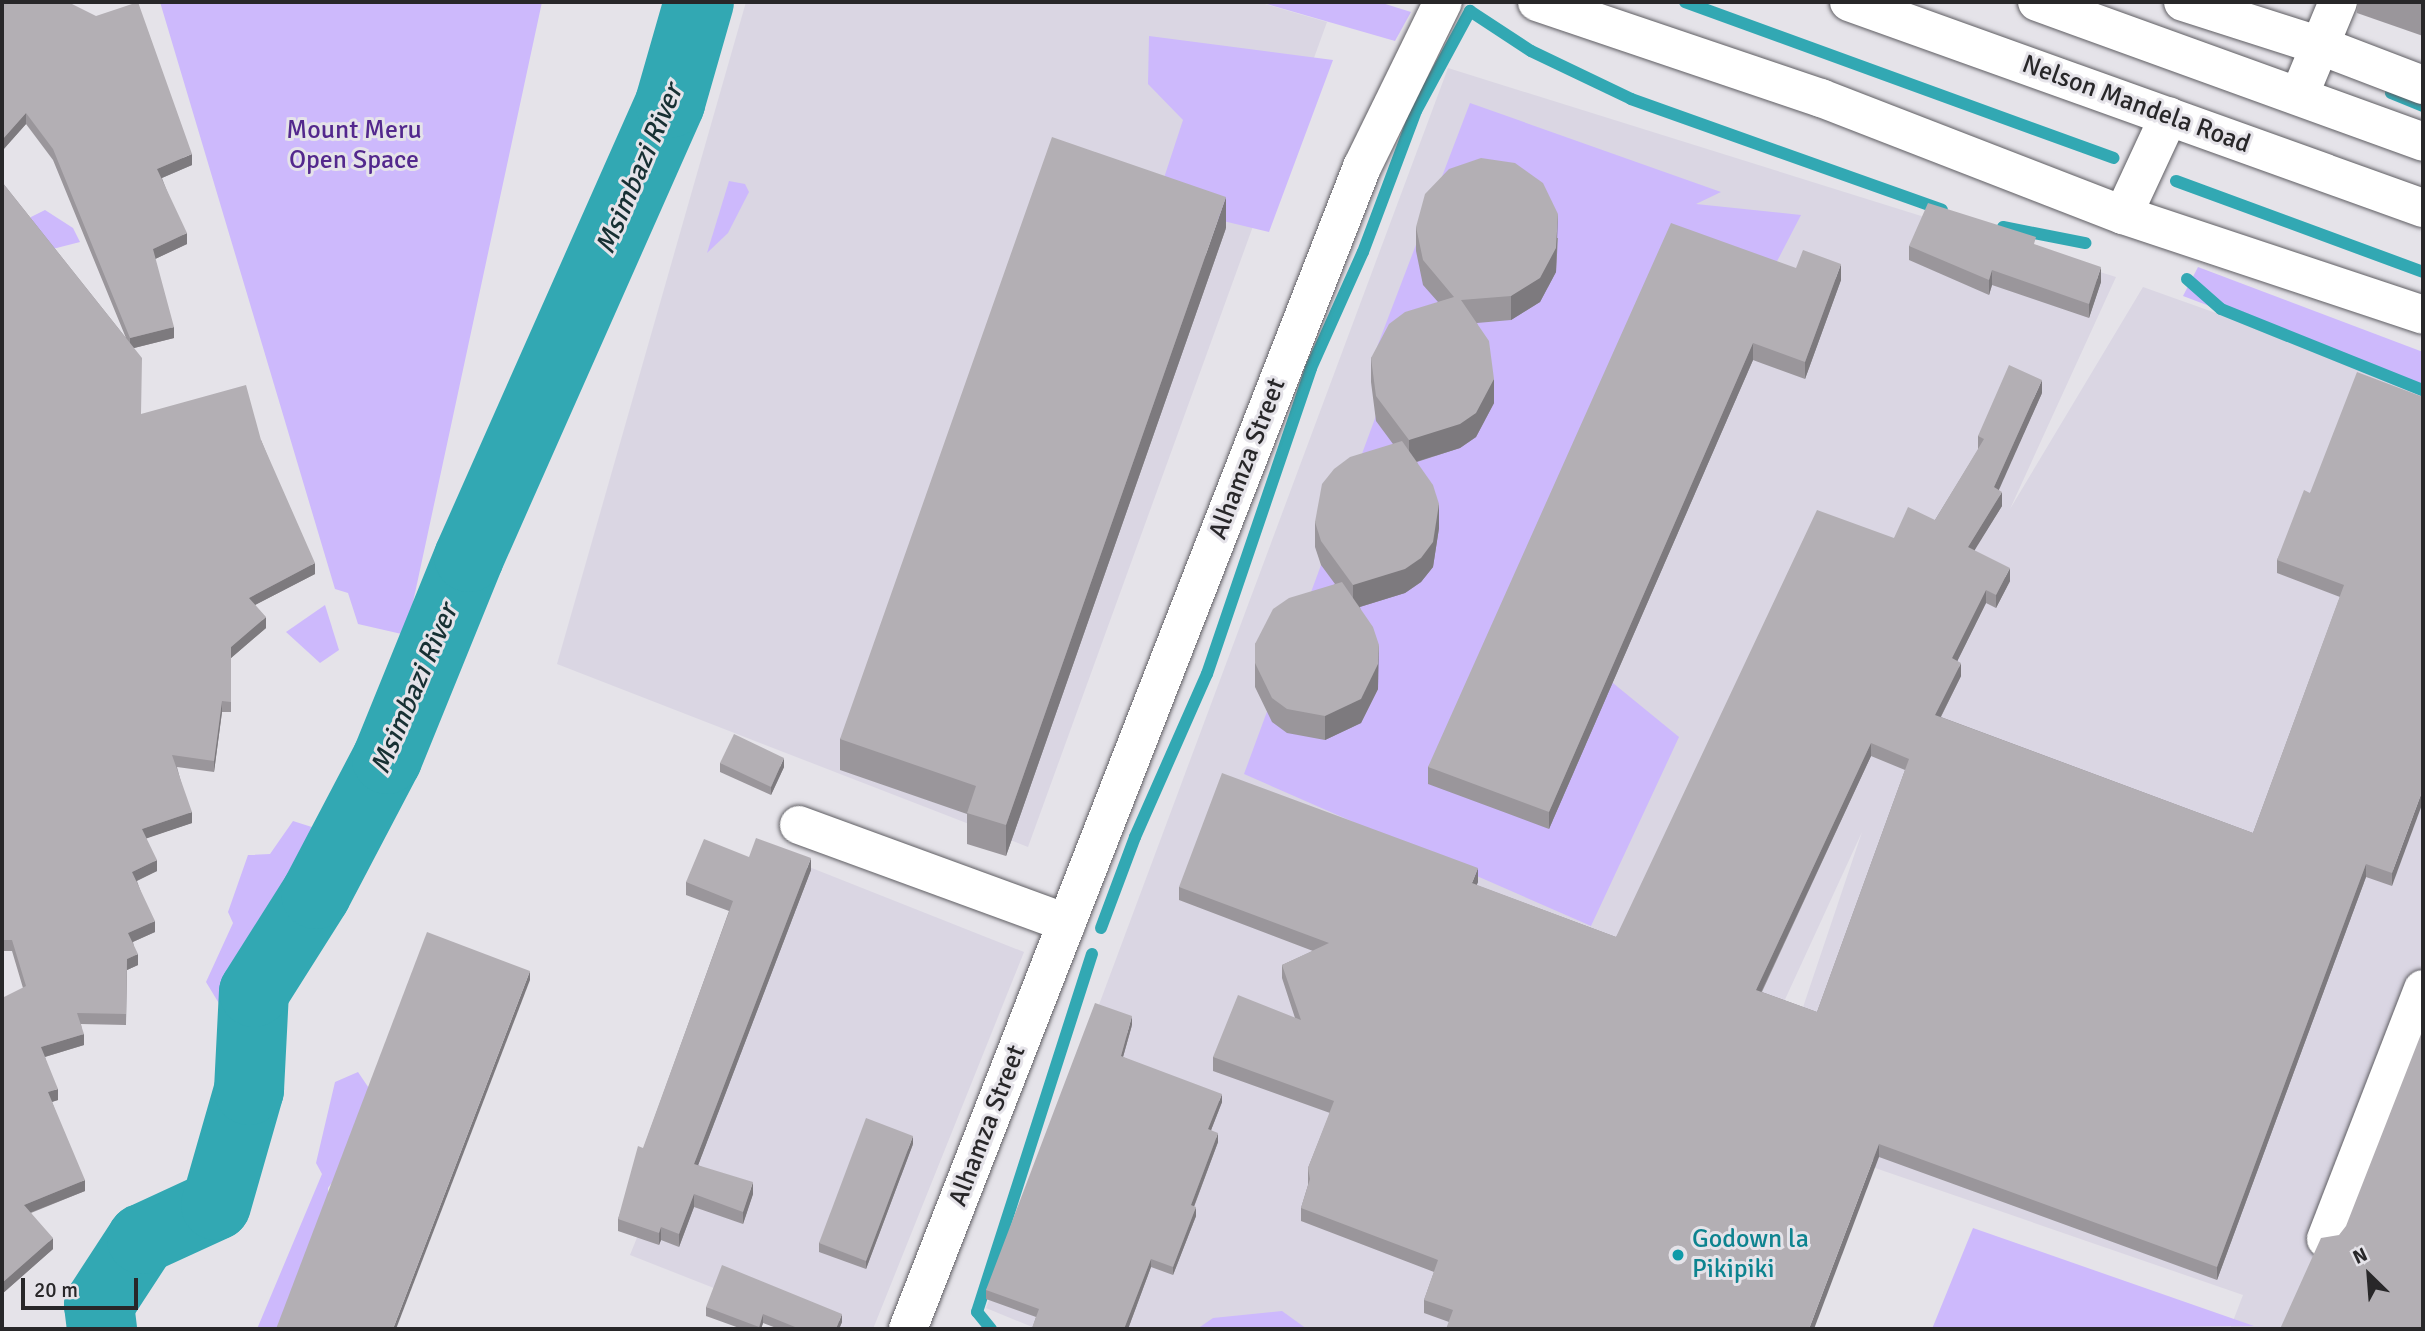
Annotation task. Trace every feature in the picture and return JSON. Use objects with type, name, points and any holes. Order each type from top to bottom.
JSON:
[{"type":"street","name":"Alhamza Street","points":[[908,1329],[1362,167],[1443,2]]},
{"type":"street","points":[[1537,2],[1821,98],[2123,215],[2423,315]]},
{"type":"street","name":"Nelson Mandela Road","points":[[1849,2],[2423,208]]},
{"type":"street","points":[[2037,2],[2423,142]]},
{"type":"street","points":[[2183,2],[2321,46],[2423,85]]},
{"type":"street","points":[[2299,96],[2338,2]]},
{"type":"street","points":[[2123,215],[2169,116]]},
{"type":"street","points":[[799,825],[1067,923]]},
{"type":"street","points":[[2326,1239],[2423,989]]},
{"type":"shaded area","points":[[746,2],[1258,2],[1327,22],[1028,847],[557,664]]},
{"type":"shaded area","points":[[1448,68],[2116,277],[2010,509],[2143,287],[2423,387],[2423,1329],[2230,1329],[2243,1295],[1762,1129],[1862,832],[1737,1104],[1478,1329],[1037,1329],[986,1308]]},
{"type":"shaded area","points":[[789,859],[1024,952],[873,1329],[818,1329],[630,1255]]},
{"type":"green space","name":"Mount Meru Open Space","points":[[160,2],[542,2],[406,635],[358,624],[348,593],[335,589]]},
{"type":"green space","points":[[1260,2],[1379,2],[1411,12],[1395,41]]},
{"type":"green space","points":[[1149,36],[1333,60],[1269,232],[1165,207],[1162,184],[1183,120],[1148,84]]},
{"type":"green space","points":[[1470,103],[1721,192],[1696,204],[1801,215],[1575,652],[1679,737],[1591,926],[1244,774],[1405,337],[1558,266],[1377,347]]},
{"type":"green space","points":[[729,181],[745,184],[749,192],[728,233],[707,253]]},
{"type":"green space","points":[[45,210],[73,228],[80,242],[41,252],[23,230],[31,217]]},
{"type":"green space","points":[[2198,267],[2423,352],[2423,387],[2183,296]]},
{"type":"green space","points":[[325,605],[339,650],[320,663],[286,632]]},
{"type":"green space","points":[[293,821],[318,829],[223,1010],[206,982],[233,923],[228,912],[248,855],[270,854]]},
{"type":"green space","points":[[358,1072],[385,1112],[328,1188],[330,1329],[257,1329],[322,1174],[316,1163],[335,1082]]},
{"type":"green space","points":[[1973,1228],[2254,1326],[1932,1329]]},
{"type":"green space","points":[[1282,1311],[1307,1329],[1197,1329],[1213,1318]]},
{"type":"building","points":[[2,2],[68,2],[96,16],[138,2],[192,154],[157,169],[187,233],[153,249],[174,327],[130,338],[53,149],[26,113],[2,140]]},
{"type":"building","points":[[1052,137],[1226,197],[1006,825],[967,813],[976,786],[840,739]]},
{"type":"building","points":[[1481,158],[1515,163],[1543,183],[1558,214],[1556,248],[1540,278],[1511,296],[1461,300],[1489,341],[1494,379],[1476,413],[1460,424],[1409,440],[1376,396],[1371,358],[1389,324],[1405,312],[1454,297],[1423,260],[1416,227],[1425,194],[1449,169]]},
{"type":"building","points":[[2,182],[142,358],[141,414],[246,385],[261,440],[315,563],[249,598],[266,617],[231,647],[231,702],[222,701],[214,761],[172,755],[192,812],[142,829],[157,860],[132,872],[155,921],[128,933],[138,954],[127,959],[126,1014],[77,1013],[84,1034],[41,1047],[58,1089],[48,1092],[85,1180],[24,1205],[53,1238],[2,1283],[2,998],[26,986],[12,940],[2,940]]},
{"type":"building","points":[[1928,203],[2036,237],[2034,244],[2101,267],[2089,304],[1992,270],[1989,280],[1909,246]]},
{"type":"building","points":[[1671,223],[1796,268],[1803,250],[1841,264],[1805,362],[1753,343],[1549,812],[1428,767]]},
{"type":"building","points":[[2009,365],[2042,380],[1994,487],[2002,492],[1968,547],[2010,568],[1996,595],[1986,590],[1952,658],[1961,663],[1935,715],[2253,833],[2344,585],[2277,560],[2304,490],[2310,493],[2357,372],[2423,397],[2423,789],[2392,873],[2366,864],[2217,1267],[1879,1144],[1809,1329],[1446,1329],[1453,1310],[1424,1300],[1438,1260],[1301,1208],[1310,1179],[1308,1168],[1334,1101],[1213,1057],[1238,995],[1301,1020],[1282,965],[1329,943],[1179,887],[1222,773],[1478,868],[1472,883],[1616,937],[1817,510],[1894,538],[1908,507],[1935,520],[1984,439],[1978,436]],"holes":[[[1871,743],[1909,759],[1817,1012],[1756,990]]]},
{"type":"building","points":[[1402,441],[1433,485],[1439,504],[1433,542],[1421,558],[1405,569],[1353,585],[1321,541],[1315,522],[1322,484],[1334,469],[1350,457]]},
{"type":"building","points":[[1342,582],[1373,627],[1379,645],[1378,664],[1361,699],[1325,716],[1287,709],[1272,698],[1255,663],[1255,644],[1273,609],[1289,598]]},
{"type":"building","points":[[734,734],[784,758],[771,787],[720,763]]},
{"type":"building","points":[[756,838],[811,858],[694,1164],[753,1182],[743,1212],[694,1194],[679,1234],[661,1227],[659,1233],[618,1219],[638,1146],[643,1148],[733,901],[686,882],[704,839],[749,857]]},
{"type":"building","points":[[427,932],[530,971],[393,1329],[276,1329]]},
{"type":"building","points":[[1095,1003],[1132,1016],[1121,1056],[1222,1094],[1208,1129],[1218,1133],[1191,1205],[1196,1207],[1173,1267],[1151,1259],[1124,1329],[1034,1329],[1032,1328],[1039,1309],[986,1290]]},
{"type":"building","points":[[2423,1029],[2423,1329],[2280,1329],[2321,1238],[2339,1235],[2346,1226]]},
{"type":"building","points":[[866,1118],[913,1136],[866,1261],[819,1243]]},
{"type":"building","points":[[722,1265],[842,1314],[836,1329],[800,1329],[763,1314],[759,1327],[706,1307]]},
{"type":"waterway","name":"Msimbazi River","points":[[102,1329],[99,1305],[142,1239],[216,1205],[249,1090],[254,992],[316,894],[387,759],[469,557],[670,103],[699,2]]},
{"type":"waterway","points":[[1685,2],[2113,158]]},
{"type":"waterway","points":[[1101,928],[1135,837],[1207,674],[1311,368],[1363,252],[1416,111],[1470,11],[1531,51],[1631,99],[1942,210]]},
{"type":"waterway","points":[[2391,93],[2423,106]]},
{"type":"waterway","points":[[2176,181],[2423,272]]},
{"type":"waterway","points":[[2003,227],[2085,243]]},
{"type":"waterway","points":[[2187,279],[2221,309],[2423,390]]},
{"type":"waterway","points":[[991,1329],[977,1312],[1092,954]]},
{"type":"place","name":"Godown la Pikipiki","points":[[1678,1255]]}]
